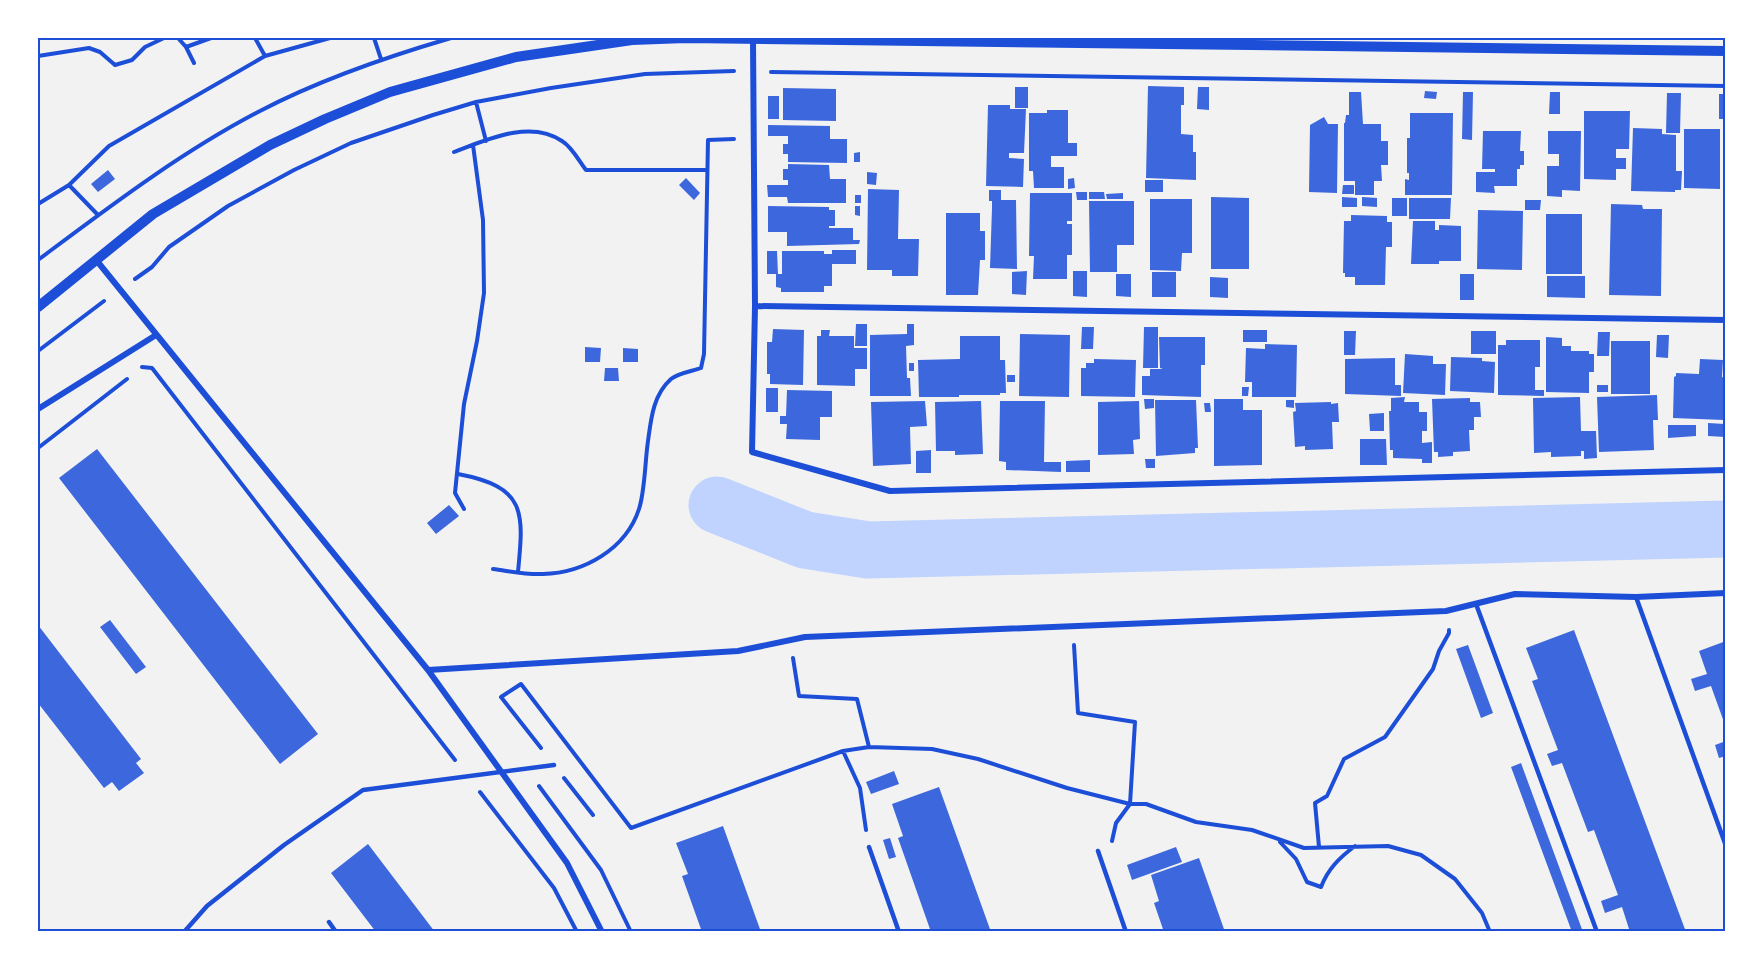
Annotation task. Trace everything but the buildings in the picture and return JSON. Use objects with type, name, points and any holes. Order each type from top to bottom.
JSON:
[{"type":"street","points":[[38,307],[153,214],[235,165],[297,132],[390,92],[516,57],[577,47],[686,38],[1173,40],[1725,51]]},
{"type":"street","points":[[753,39],[755,306],[752,452],[890,492],[1725,470]]},
{"type":"street","points":[[96,261],[428,670],[567,863],[602,932]]},
{"type":"street","points":[[755,306],[1725,320]]},
{"type":"street","points":[[38,409],[156,335]]},
{"type":"street","points":[[428,670],[738,651],[817,636],[1446,611],[1515,594],[1636,597],[1725,593]]},
{"type":"lane","points":[[1636,597],[1725,846]]},
{"type":"lane","points":[[1476,604],[1597,932]]},
{"type":"lane","points":[[184,932],[207,906],[267,858],[363,790],[554,765]]},
{"type":"lane","points":[[869,847],[898,932]]},
{"type":"lane","points":[[1098,851],[1126,932]]},
{"type":"lane","points":[[329,922],[336,932]]},
{"type":"path","points":[[38,56],[88,48],[100,52],[115,65],[132,60],[146,47],[164,38]]},
{"type":"path","points":[[178,38],[186,47],[194,63]]},
{"type":"path","points":[[186,47],[212,38]]},
{"type":"path","points":[[255,38],[265,56]]},
{"type":"path","points":[[38,204],[69,185],[109,146],[265,56],[330,38]]},
{"type":"path","points":[[374,38],[381,59]]},
{"type":"path","points":[[38,260],[98,215],[197,147],[260,110],[314,85],[381,59],[451,38]]},
{"type":"path","points":[[38,351],[93,308],[152,267],[169,247],[228,206],[294,170],[351,143],[476,102],[551,88],[645,74],[753,72],[1725,86]]},
{"type":"path","points":[[476,102],[486,141]]},
{"type":"path","points":[[454,152],[531,130],[549,134],[564,142],[586,170],[707,170]]},
{"type":"path","points":[[493,569],[543,574],[565,571],[591,562],[614,549],[628,531],[639,508],[652,408],[661,392],[673,378],[701,368],[705,354],[708,140],[753,139]]},
{"type":"path","points":[[464,509],[455,493],[464,404],[484,293],[483,220],[473,145]]},
{"type":"path","points":[[69,185],[98,215]]},
{"type":"path","points":[[38,448],[142,367],[152,368],[459,765]]},
{"type":"path","points":[[458,474],[484,479],[504,489],[518,509],[522,532],[518,572]]},
{"type":"path","points":[[1319,847],[1315,803],[1327,796],[1344,759],[1385,738],[1433,669],[1439,651],[1449,633],[1446,611]]},
{"type":"path","points":[[1073,626],[1078,713],[1135,722],[1130,804],[1116,823],[1111,843],[1098,851]]},
{"type":"path","points":[[790,640],[799,696],[856,699],[869,747]]},
{"type":"path","points":[[593,815],[501,698],[520,684],[631,828],[843,751],[869,747],[932,749],[978,759],[1067,788],[1130,804],[1146,804],[1196,822],[1252,830],[1304,848],[1388,846],[1421,855],[1455,879],[1482,913],[1490,932]]},
{"type":"path","points":[[843,751],[860,788],[869,847]]},
{"type":"path","points":[[474,784],[554,888],[577,932]]},
{"type":"path","points":[[1278,840],[1296,859],[1307,882],[1321,887],[1327,873],[1341,856],[1355,846]]},
{"type":"waterway","points":[[717,505],[805,540],[868,550],[1726,529]]}]
